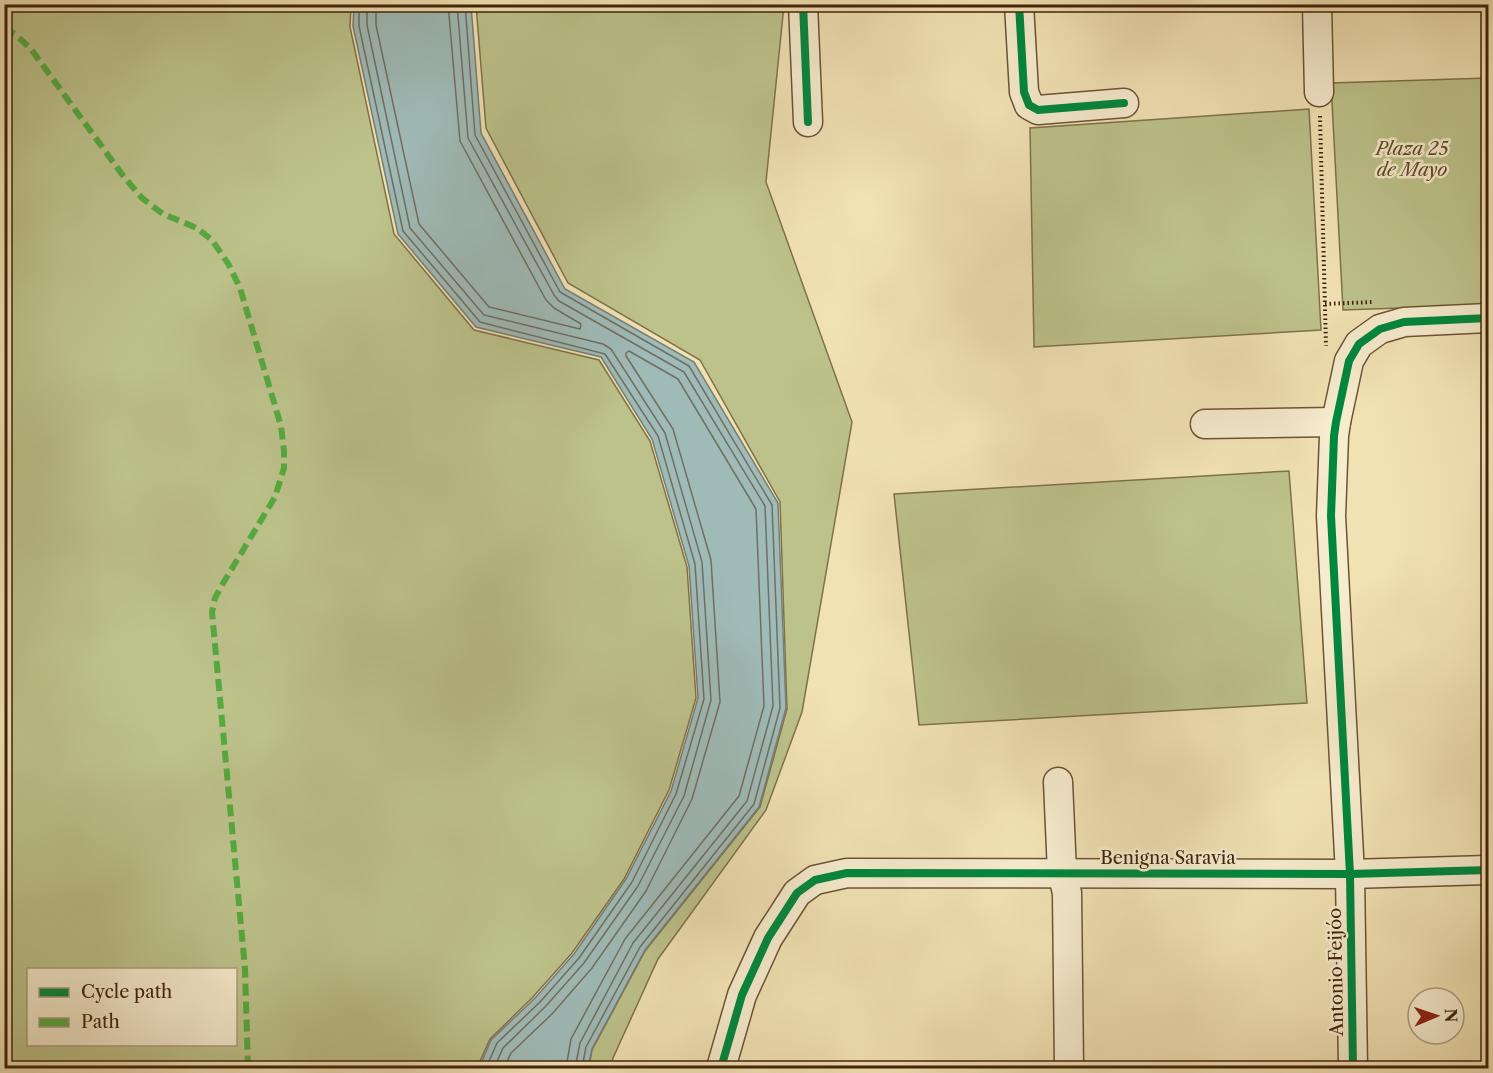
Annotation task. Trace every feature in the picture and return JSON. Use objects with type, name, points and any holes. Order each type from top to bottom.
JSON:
[{"type":"street","points":[[803,4],[808,122]]},
{"type":"street","points":[[1019,4],[1024,92],[1029,105],[1038,110],[1124,103]]},
{"type":"street","points":[[1317,4],[1319,92]]},
{"type":"street","name":"Antonio Feijóo","points":[[1353,1068],[1350,874],[1331,516],[1336,422],[1349,361],[1359,344],[1380,329],[1404,322],[1488,318]]},
{"type":"street","points":[[1205,424],[1336,422]]},
{"type":"street","points":[[1058,782],[1062,872],[1067,893],[1069,1068]]},
{"type":"street","name":"Benigna Saravia","points":[[722,1068],[742,995],[774,928],[797,892],[815,880],[848,873],[1350,874],[1488,870]]},
{"type":"path","points":[[1319,92],[1326,350]]},
{"type":"green space","points":[[5,4],[351,5],[350,27],[394,234],[474,330],[599,360],[650,441],[687,567],[696,698],[669,790],[624,879],[572,953],[532,998],[490,1039],[477,1068],[5,1068]]},
{"type":"green space","points":[[476,5],[784,5],[766,182],[852,422],[802,712],[766,810],[658,959],[613,1058],[611,1068],[589,1068],[592,1050],[645,951],[760,807],[787,709],[780,502],[700,360],[568,283],[486,128]]},
{"type":"green space","name":"Plaza 25 de Mayo","points":[[1488,78],[1488,305],[1343,310],[1331,83]]},
{"type":"green space","points":[[1309,109],[1321,330],[1034,347],[1030,128]]},
{"type":"green space","points":[[1289,471],[1307,703],[919,725],[894,494]]},
{"type":"water","points":[[354,5],[471,5],[481,133],[565,289],[694,362],[778,503],[786,708],[759,807],[645,950],[592,1049],[588,1068],[479,1068],[491,1040],[535,998],[574,954],[626,879],[671,791],[698,698],[689,566],[652,439],[601,357],[476,327],[398,234],[353,26]]},
{"type":"marked path","points":[[4,28],[15,34],[31,49],[124,177],[142,198],[163,214],[197,228],[212,240],[229,265],[240,288],[281,426],[284,468],[275,497],[222,585],[215,598],[212,612],[245,969],[248,1068]]},
{"type":"cycle path","points":[[803,4],[808,122]]},
{"type":"cycle path","points":[[1019,4],[1024,92],[1029,105],[1038,110],[1124,103]]},
{"type":"cycle path","points":[[1353,1068],[1350,874],[1331,516],[1336,422],[1349,361],[1359,344],[1380,329],[1404,322],[1488,318]]},
{"type":"cycle path","points":[[721,1068],[742,995],[768,938],[797,893],[815,880],[847,873],[1350,874],[1488,870]]}]
